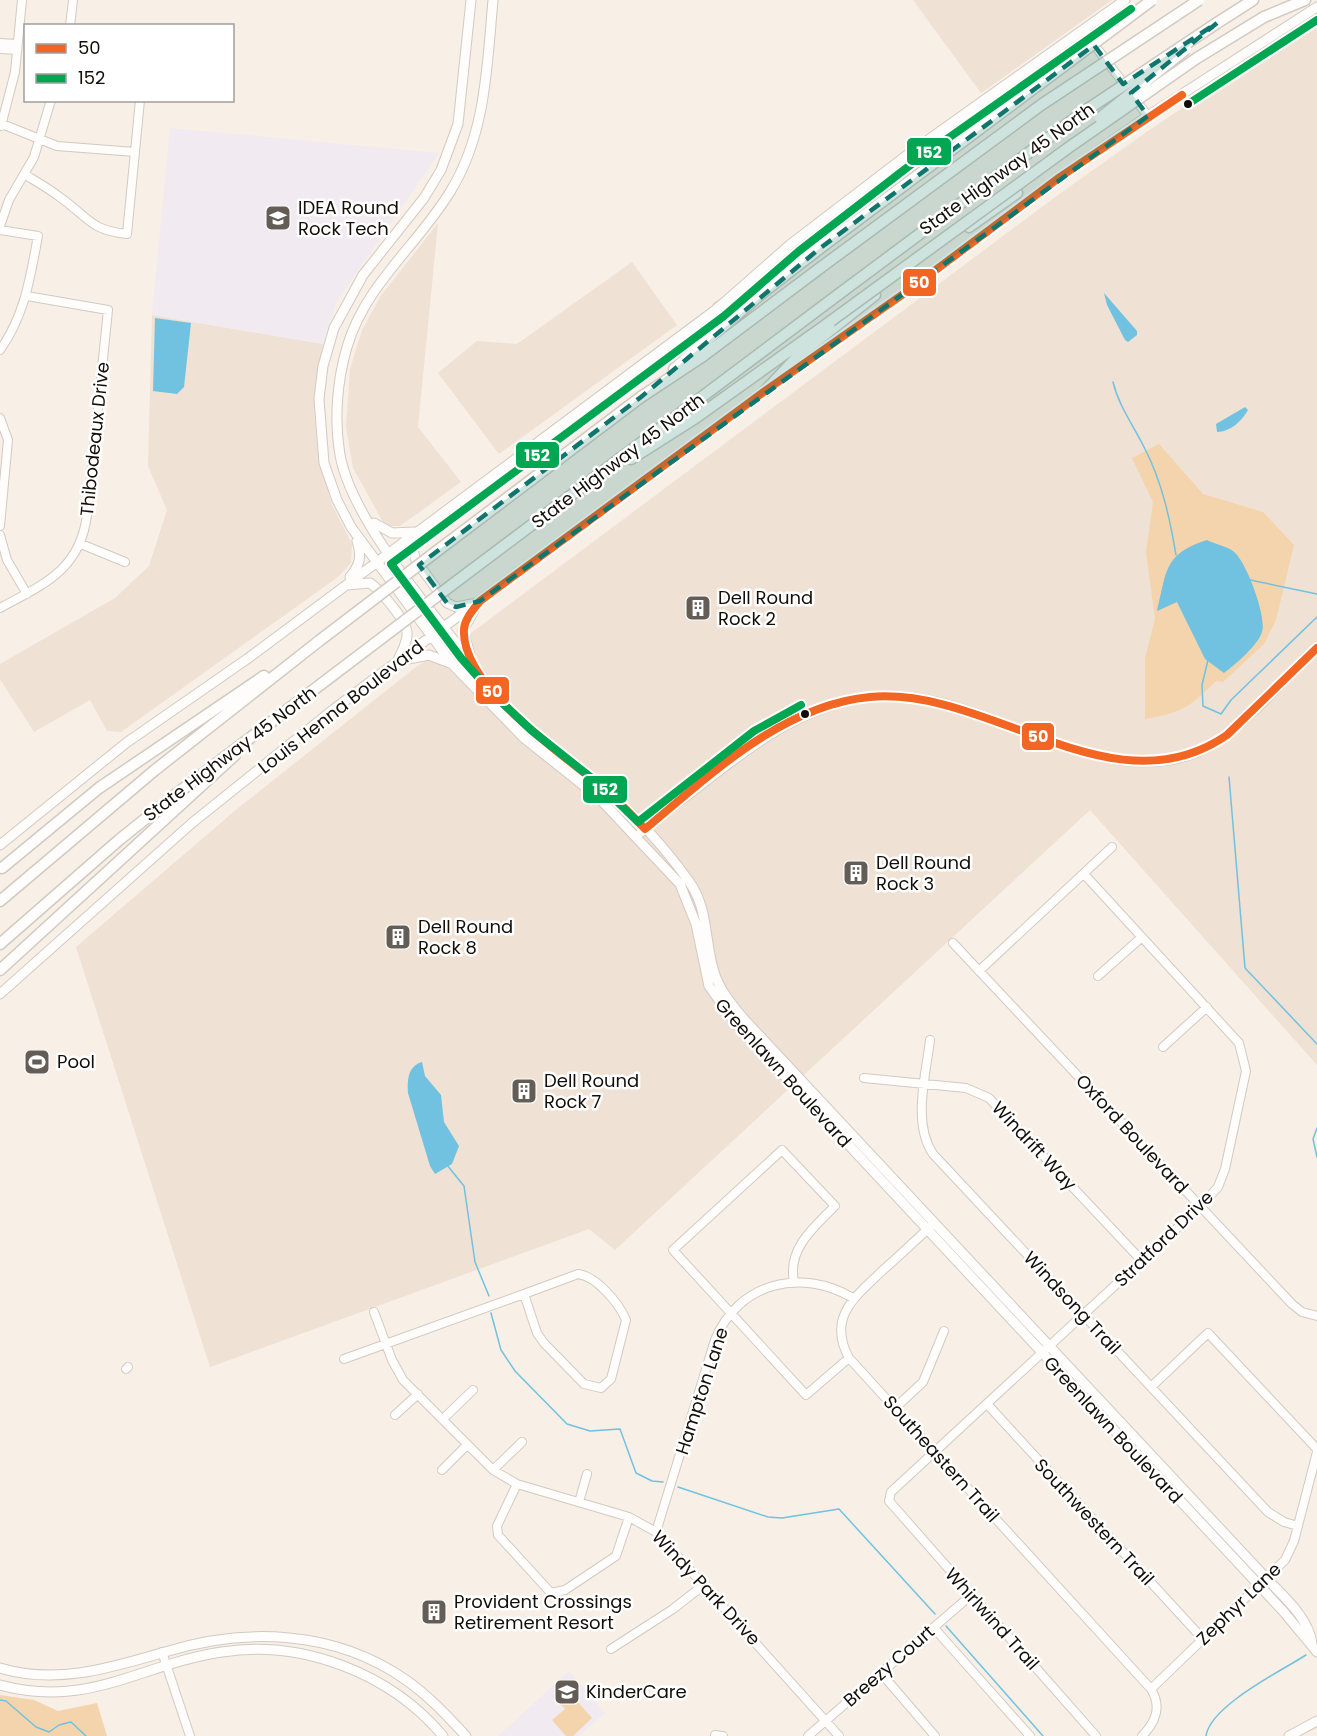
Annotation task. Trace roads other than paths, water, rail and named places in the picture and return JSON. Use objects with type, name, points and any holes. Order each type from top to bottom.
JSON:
[{"type":"highway","points":[[641,398],[762,293],[1152,0]]},
{"type":"highway","points":[[718,308],[754,288],[970,131],[1163,0]]},
{"type":"highway","name":"State Highway 45 North","points":[[0,901],[155,770],[437,551],[641,398],[704,356],[1041,105],[1199,0]]},
{"type":"highway","name":"State Highway 45 North","points":[[0,944],[119,840],[178,799],[283,713],[457,581],[1082,113],[1253,0]]},
{"type":"highway","points":[[597,478],[658,444],[1068,148],[1197,58],[1264,17],[1305,0]]},
{"type":"highway","points":[[765,391],[800,355],[905,271],[1017,193],[1082,132],[1217,23]]},
{"type":"highway","points":[[2,868],[99,788],[145,755],[320,640]]},
{"type":"highway","points":[[0,970],[178,799]]},
{"type":"main road","name":"Greenlawn Boulevard","points":[[471,0],[458,124],[441,170],[424,198],[351,294],[334,328],[323,366],[320,399],[324,463],[337,500],[351,527],[430,637],[453,665],[502,718],[591,790],[637,836],[684,891],[696,924],[704,973],[713,995],[722,1008],[927,1230],[1267,1579],[1304,1622],[1311,1634],[1314,1648]]},
{"type":"main road","name":"Greenlawn Boulevard","points":[[493,0],[484,96],[472,145],[452,190],[427,226],[368,300],[351,336],[340,375],[338,401],[340,457],[366,517],[389,552],[494,693],[525,724],[609,793],[645,829],[686,878],[697,896],[707,924],[714,973],[731,1004],[934,1223],[1046,1351],[1314,1648]]},
{"type":"main road","points":[[0,844],[126,744],[247,659],[718,308],[792,243],[907,155],[1125,0]]},
{"type":"main road","name":"Louis Henna Boulevard","points":[[0,994],[192,823],[430,637],[765,391],[909,290],[1059,177],[1148,116],[1317,7]]},
{"type":"main road","points":[[394,235],[409,246]]},
{"type":"main road","points":[[366,517],[381,529],[392,533],[416,532]]},
{"type":"main road","points":[[343,586],[360,561],[361,551],[351,527]]},
{"type":"main road","points":[[416,532],[413,550],[416,561],[447,603],[456,607],[480,601]]},
{"type":"main road","points":[[343,586],[370,582],[380,590],[405,625],[407,635],[398,662],[429,656],[453,665]]},
{"type":"main road","points":[[476,668],[464,641],[463,630],[480,601]]},
{"type":"main road","points":[[502,718],[517,726],[525,724]]},
{"type":"main road","points":[[2,1668],[55,1676],[95,1672],[189,1644],[243,1636],[275,1635],[342,1649],[376,1663],[405,1679],[430,1698],[466,1736]]},
{"type":"main road","points":[[0,1685],[18,1690],[84,1690],[120,1683],[167,1666],[223,1652],[251,1650],[290,1652],[324,1658],[358,1671],[386,1688],[431,1722],[444,1736]]},
{"type":"main road","points":[[1289,1736],[1317,1721]]},
{"type":"street","points":[[22,0],[19,44],[9,99],[1,126],[57,146],[135,152]]},
{"type":"street","points":[[70,24],[73,0]]},
{"type":"street","points":[[1083,30],[1148,116]]},
{"type":"street","points":[[0,43],[19,44]]},
{"type":"street","points":[[0,49],[19,44]]},
{"type":"street","points":[[0,350],[13,332],[27,296],[38,236],[0,228],[9,200],[40,139],[50,102]]},
{"type":"street","points":[[24,174],[61,197],[88,222],[104,231],[127,234],[140,102]]},
{"type":"street","name":"Thibodeaux Drive","points":[[0,608],[57,575],[81,544],[87,515],[108,310],[27,296]]},
{"type":"street","points":[[0,418],[8,440],[0,526]]},
{"type":"street","points":[[0,535],[8,560],[27,594]]},
{"type":"street","points":[[81,544],[125,562]]},
{"type":"street","points":[[637,836],[775,730],[815,710],[870,697],[914,697],[954,705],[1061,744],[1108,757],[1148,762],[1180,759],[1222,738],[1317,648]]},
{"type":"street","points":[[979,970],[1112,847]]},
{"type":"street","name":"Stratford Drive","points":[[889,1501],[891,1492],[1213,1195],[1222,1178],[1246,1071],[1243,1052],[1237,1039],[1084,874]]},
{"type":"street","points":[[1098,976],[1142,937]]},
{"type":"street","name":"Oxford Boulevard","points":[[953,942],[1292,1304],[1302,1312],[1317,1317]]},
{"type":"street","points":[[1163,1047],[1207,1007]]},
{"type":"street","name":"Windsong Trail","points":[[930,1040],[922,1128],[933,1154],[1268,1512],[1284,1522],[1298,1526]]},
{"type":"street","name":"Windrift Way","points":[[864,1078],[966,1088],[989,1098],[1142,1261]]},
{"type":"street","points":[[794,1281],[794,1266],[800,1245],[809,1232],[836,1206],[782,1150],[673,1250],[806,1395],[849,1358]]},
{"type":"street","name":"Southeastern Trail","points":[[934,1223],[853,1298],[842,1323],[842,1341],[849,1358],[1151,1689]]},
{"type":"street","points":[[345,1359],[524,1294],[582,1275],[590,1277],[623,1311],[626,1328],[611,1379],[604,1387],[584,1384],[544,1343],[537,1333],[524,1294]]},
{"type":"street","name":"Hampton Lane","points":[[656,1532],[715,1340],[730,1313],[761,1289],[794,1281],[827,1286],[853,1298]]},
{"type":"street","name":"Windy Park Drive","points":[[374,1312],[400,1376],[493,1470],[517,1484],[629,1517],[656,1532],[839,1736]]},
{"type":"street","points":[[895,1408],[922,1382],[944,1331]]},
{"type":"street","name":"Zephyr Lane","points":[[1151,1387],[1208,1333],[1317,1450],[1298,1526],[1285,1560],[1151,1689]]},
{"type":"street","points":[[443,1419],[473,1390]]},
{"type":"street","points":[[394,1415],[418,1394]]},
{"type":"street","name":"Southwestern Trail","points":[[987,1404],[1202,1638]]},
{"type":"street","points":[[493,1470],[522,1442]]},
{"type":"street","points":[[442,1470],[467,1445]]},
{"type":"street","points":[[579,1502],[587,1474]]},
{"type":"street","points":[[517,1484],[497,1526],[498,1535],[551,1593],[565,1590],[616,1556],[629,1517]]},
{"type":"street","name":"Whirlwind Trail","points":[[889,1501],[970,1596],[1096,1736]]},
{"type":"street","points":[[611,1649],[673,1609],[705,1584]]},
{"type":"street","name":"Breezy Court","points":[[808,1736],[970,1596]]},
{"type":"street","points":[[934,1628],[1030,1736]]},
{"type":"street","points":[[162,1652],[190,1736]]},
{"type":"street","points":[[880,1673],[935,1736]]},
{"type":"street","points":[[1142,1736],[1152,1725],[1157,1713],[1157,1701],[1151,1689]]},
{"type":"water","points":[[1104,293],[1137,331],[1137,335],[1128,342],[1107,305]]},
{"type":"water","points":[[155,318],[191,323],[184,387],[177,394],[153,391]]},
{"type":"water","points":[[1245,407],[1248,410],[1239,422],[1231,428],[1217,432],[1216,424]]},
{"type":"water","points":[[1207,540],[1233,551],[1244,565],[1258,602],[1263,625],[1256,643],[1224,673],[1205,659],[1177,602],[1157,611],[1166,575],[1174,558],[1193,545]]},
{"type":"water","points":[[422,1062],[425,1076],[441,1095],[444,1122],[459,1146],[452,1164],[435,1174],[430,1166],[408,1093],[408,1079],[411,1070]]},
{"type":"waterway","points":[[1113,382],[1123,408],[1156,474],[1168,514],[1176,555]]},
{"type":"waterway","points":[[1250,580],[1317,594]]},
{"type":"waterway","points":[[1208,660],[1202,685],[1203,706],[1221,714],[1231,700],[1317,617]]},
{"type":"waterway","points":[[1229,777],[1245,968],[1317,1044]]},
{"type":"waterway","points":[[1317,1128],[1313,1139],[1317,1157]]},
{"type":"waterway","points":[[447,1165],[464,1186],[475,1262],[489,1296]]},
{"type":"waterway","points":[[491,1313],[501,1350],[515,1371],[567,1424],[590,1431],[620,1429],[636,1473],[652,1481],[663,1482]]},
{"type":"waterway","points":[[678,1487],[768,1517],[782,1518],[839,1509],[935,1614]]},
{"type":"waterway","points":[[946,1626],[1043,1736]]},
{"type":"waterway","points":[[1206,1736],[1210,1725],[1233,1701],[1306,1655]]},
{"type":"waterway","points":[[0,1700],[6,1701],[36,1727],[49,1732],[59,1725],[71,1722],[86,1736]]},
{"type":"place","name":"IDEA Round Rock Tech","points":[[278,218]]},
{"type":"place","name":"Dell Round Rock 2","points":[[698,608]]},
{"type":"place","name":"Dell Round Rock 3","points":[[856,873]]},
{"type":"place","name":"Dell Round Rock 8","points":[[398,937]]},
{"type":"place","name":"Pool","points":[[37,1062]]},
{"type":"place","name":"Dell Round Rock 7","points":[[524,1091]]},
{"type":"place","name":"Provident Crossings Retirement Resort","points":[[434,1612]]},
{"type":"place","name":"KinderCare","points":[[567,1692]]}]
